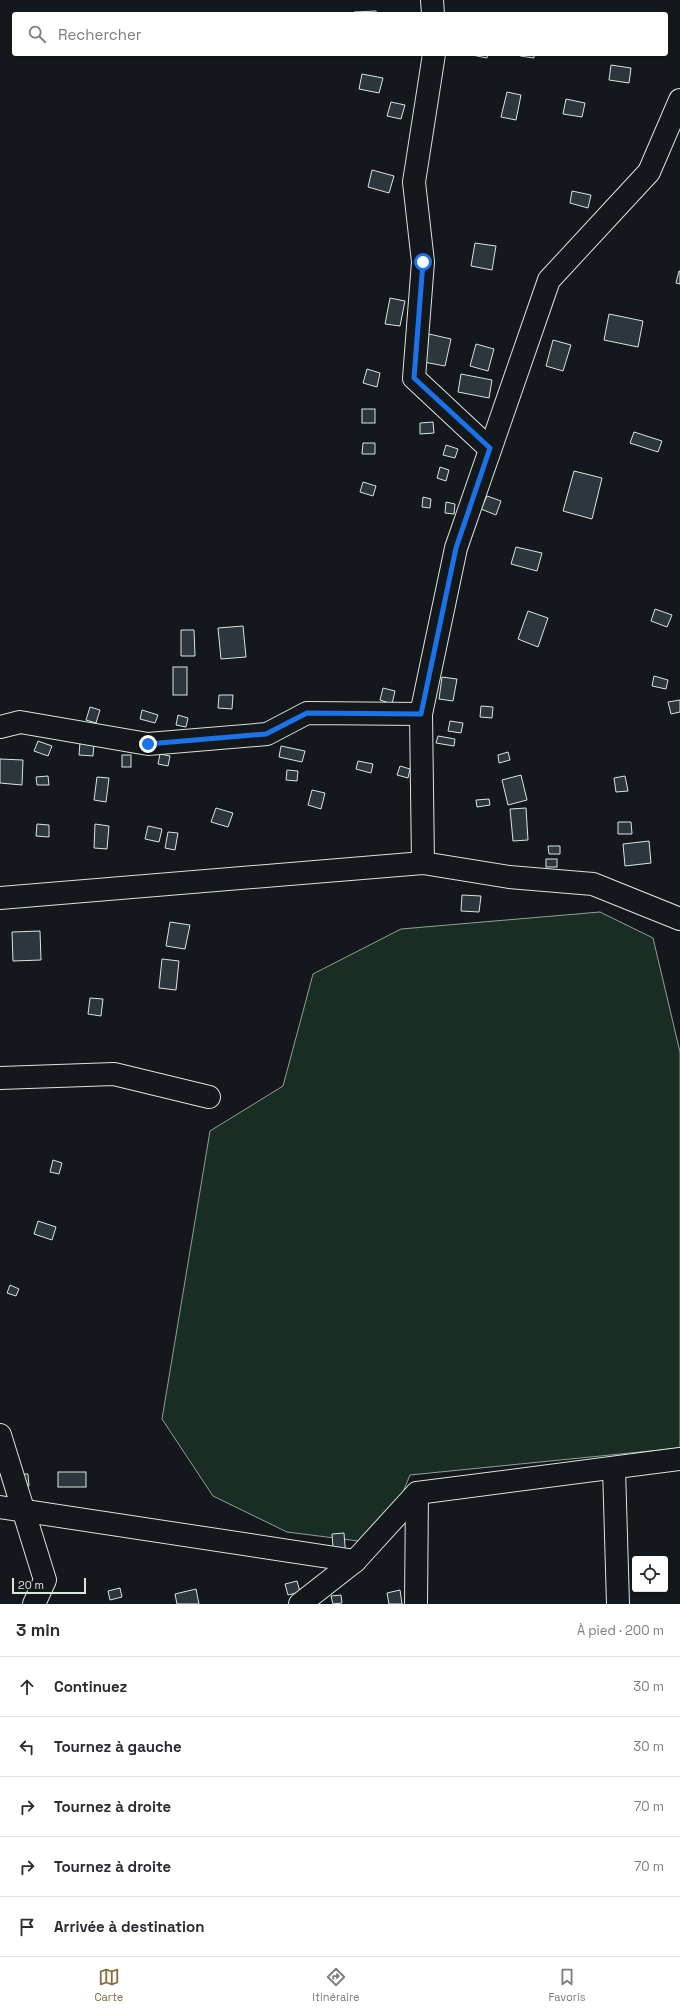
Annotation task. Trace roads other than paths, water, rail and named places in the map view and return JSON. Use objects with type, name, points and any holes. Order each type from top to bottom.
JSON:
[{"type":"street","points":[[432,0],[433,12]]},
{"type":"street","points":[[434,56],[414,182],[423,262],[414,378],[490,448]]},
{"type":"street","points":[[424,863],[421,714],[456,548],[549,280],[649,172],[680,100]]},
{"type":"street","points":[[0,727],[20,722],[148,744],[266,734],[307,713],[421,714]]},
{"type":"street","points":[[0,898],[424,863],[509,877],[593,884],[680,919]]},
{"type":"street","points":[[0,1078],[114,1074],[209,1097]]},
{"type":"street","points":[[0,1435],[45,1580],[34,1604]]},
{"type":"street","points":[[300,1604],[354,1561],[417,1493],[680,1459]]},
{"type":"street","points":[[614,1468],[618,1604]]},
{"type":"street","points":[[416,1604],[417,1493]]},
{"type":"street","points":[[0,1507],[354,1561]]}]
